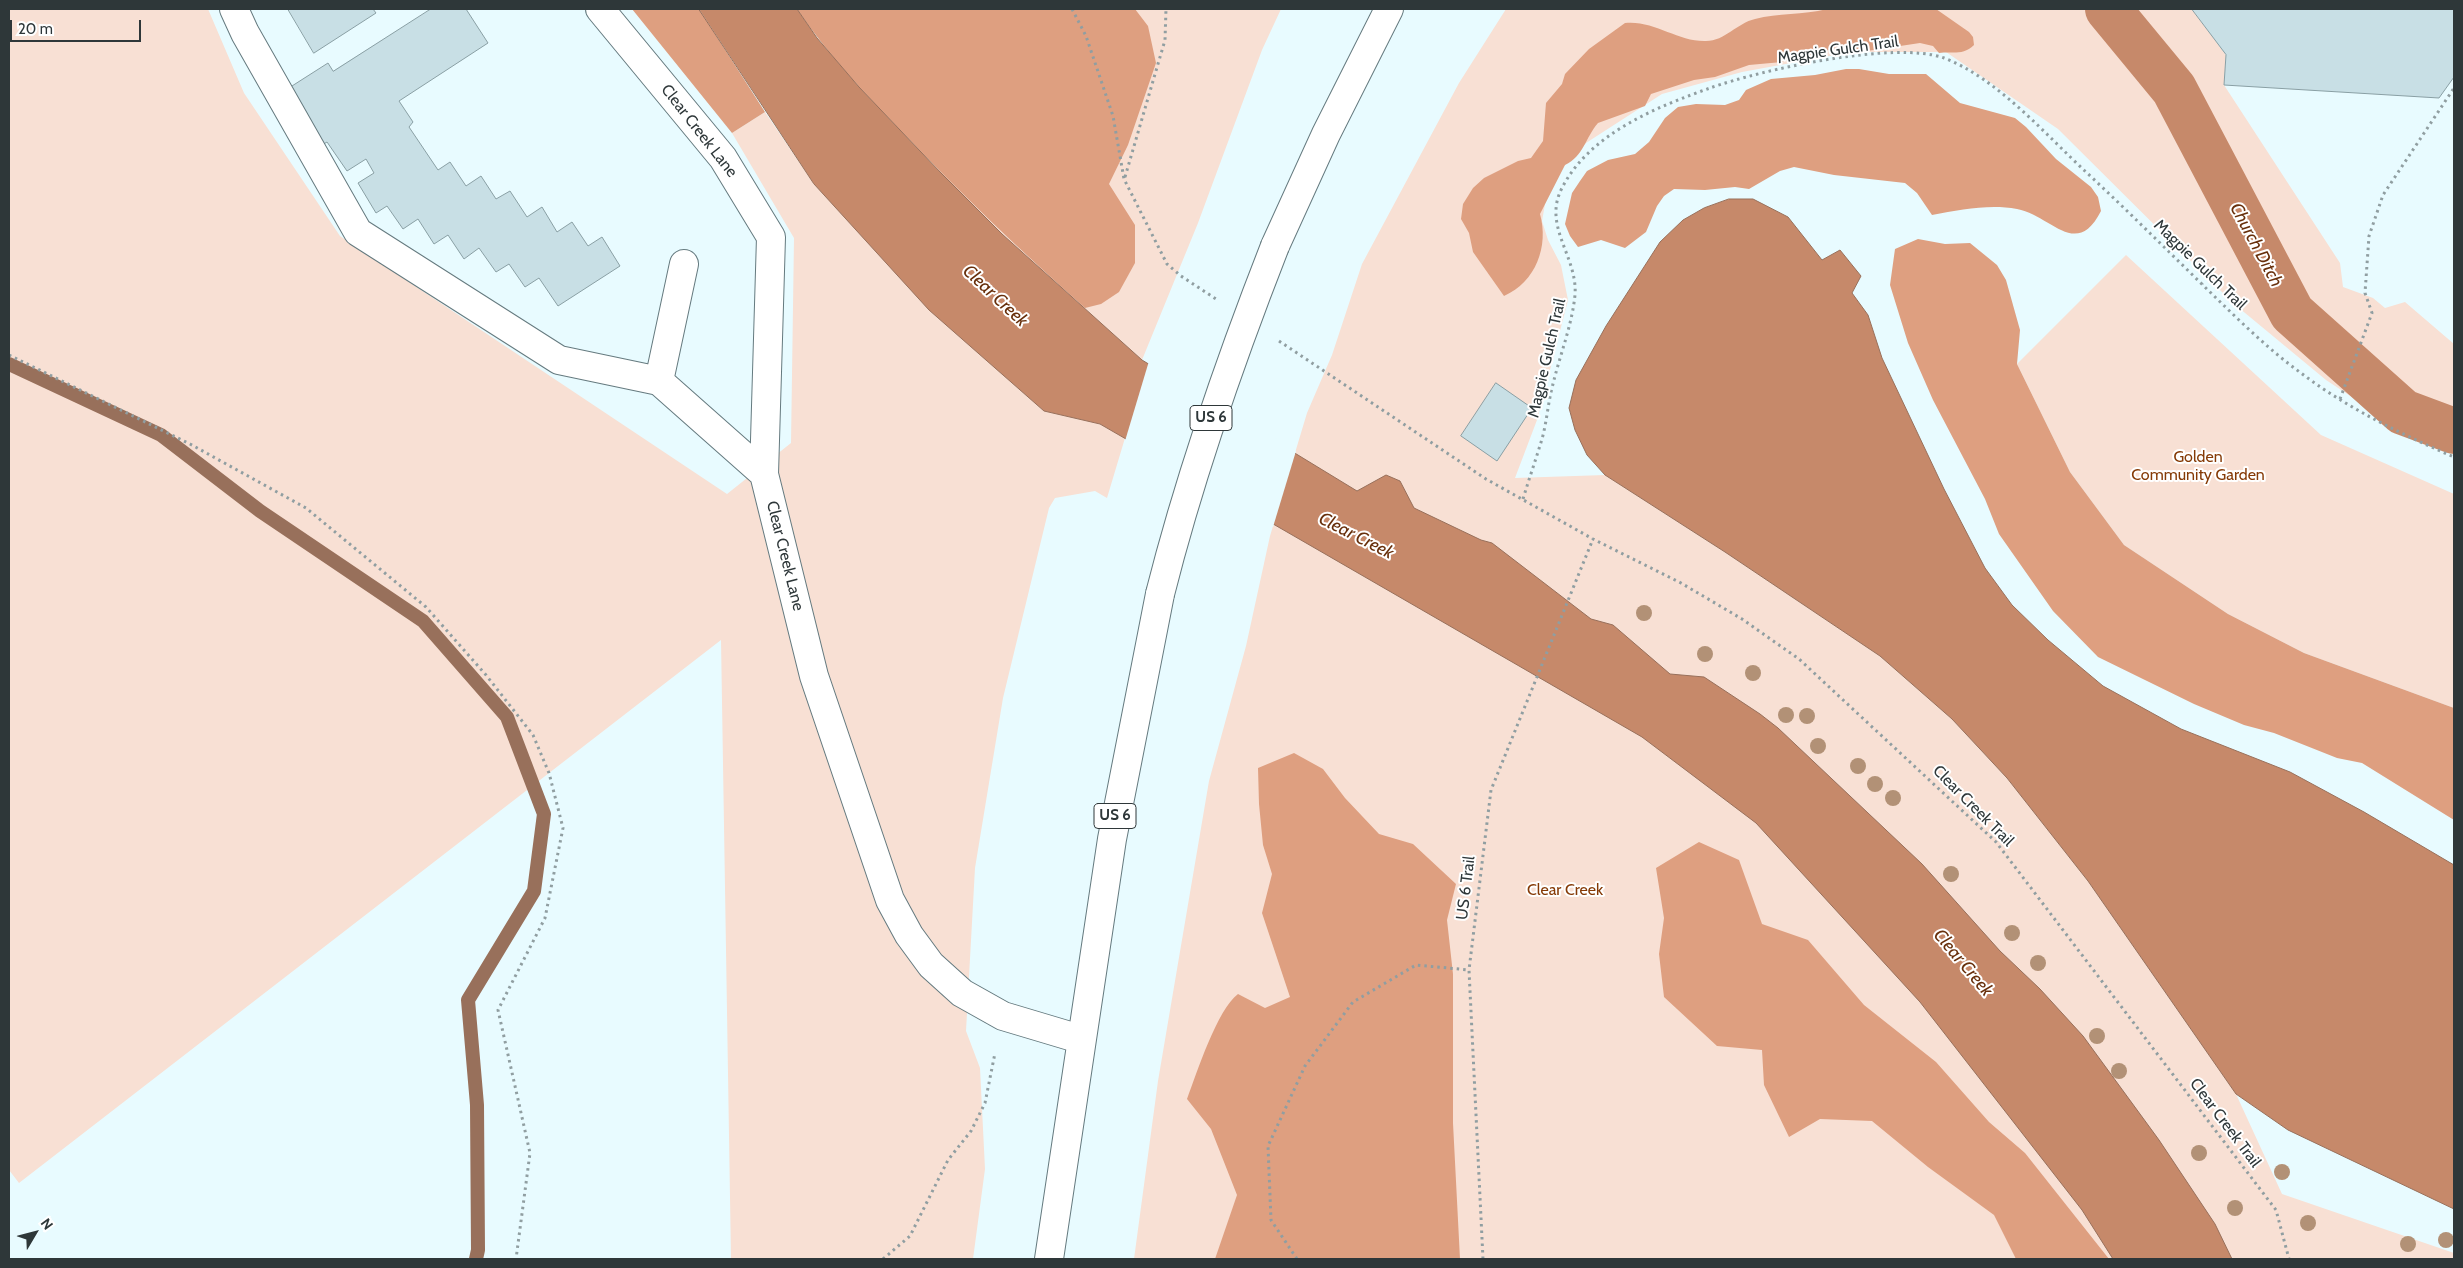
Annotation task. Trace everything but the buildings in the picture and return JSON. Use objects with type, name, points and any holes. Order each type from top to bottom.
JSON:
[{"type":"main road","points":[[234,9],[244,33],[358,232],[559,360],[659,381],[764,474]]},
{"type":"main road","name":"Clear Creek Lane","points":[[600,9],[724,158],[771,237],[764,474],[814,676],[890,900],[909,935],[931,965],[962,993],[1003,1016],[1080,1039]]},
{"type":"main road","name":"US 6","points":[[1049,1259],[1080,1039],[1118,804],[1160,594],[1193,475],[1213,413],[1275,246],[1326,134],[1390,9]]},
{"type":"main road","points":[[659,381],[684,264]]},
{"type":"path","points":[[1124,178],[1165,40],[1166,9]]},
{"type":"path","name":"Magpie Gulch Trail","points":[[1523,499],[1542,437],[1550,392],[1572,311],[1575,292],[1574,275],[1555,218],[1556,204],[1573,171],[1590,153],[1624,126],[1680,99],[1733,80],[1795,66],[1886,53],[1924,53],[1943,58],[1961,66],[2001,94],[2097,183],[2249,330],[2300,373],[2340,399],[2388,426],[2454,457]]},
{"type":"path","points":[[2340,399],[2357,349],[2372,313],[2365,293],[2369,236],[2383,195],[2454,88]]},
{"type":"path","points":[[9,355],[190,444],[306,508],[426,607],[486,675],[533,735],[549,773],[563,828],[545,918],[498,1010],[530,1153],[516,1259]]},
{"type":"path","name":"US 6 Trail","points":[[1483,1259],[1469,970],[1491,790],[1593,539]]},
{"type":"path","name":"Clear Creek Trail","points":[[1593,539],[1681,583],[1719,605],[1799,659],[1996,842],[2276,1210],[2289,1259]]},
{"type":"path","points":[[1297,1259],[1271,1220],[1268,1146],[1305,1066],[1353,1002],[1416,965],[1469,970]]},
{"type":"path","points":[[883,1259],[910,1236],[948,1160],[970,1131],[985,1103],[1003,1016]]},
{"type":"green space","points":[[9,9],[208,9],[244,93],[340,236],[727,494],[791,443],[794,238],[732,133],[765,112],[814,184],[930,310],[1044,411],[1100,424],[1125,438],[1107,498],[1095,491],[1055,498],[1049,508],[1003,698],[975,868],[966,1031],[980,1068],[985,1169],[973,1259],[731,1259],[721,640],[19,1183],[9,1170]]},
{"type":"green space","points":[[797,9],[1281,9],[1262,50],[1198,223],[1142,360],[1002,234],[941,173]]},
{"type":"green space","name":"Clear Creek","points":[[1506,9],[2192,9],[2226,55],[2224,85],[2340,263],[2343,287],[2373,298],[2385,308],[2405,302],[2454,344],[2454,448],[2367,407],[2326,380],[2233,303],[2058,129],[1946,52],[1851,52],[1742,72],[1662,94],[1586,143],[1549,182],[1542,221],[1548,240],[1561,265],[1568,300],[1537,420],[1515,478],[1605,475],[1725,552],[1880,656],[1952,719],[2007,778],[2088,881],[2236,1094],[2282,1194],[2454,1253],[2454,1259],[1134,1259],[1158,1081],[1209,781],[1246,646],[1270,536],[1307,413],[1332,355],[1362,264],[1459,83]]},
{"type":"green space","name":"Golden Community Garden","points":[[2126,255],[2321,435],[2454,494],[2454,708],[2304,653],[2228,614],[2124,545],[2070,472],[2017,364]]},
{"type":"shaded area","points":[[632,9],[699,9],[765,112],[732,133]]},
{"type":"shaded area","points":[[797,9],[1135,9],[1148,26],[1156,63],[1128,145],[1109,184],[1135,225],[1135,263],[1119,292],[1101,304],[1085,308],[992,222],[861,89],[834,58]]},
{"type":"shaded area","points":[[1827,9],[1936,9],[1969,32],[1973,37],[1974,45],[1962,52],[1939,53],[1933,46],[1920,43],[1867,51],[1841,47],[1782,62],[1749,65],[1715,77],[1694,80],[1651,94],[1645,106],[1598,123],[1580,152],[1565,165],[1540,214],[1543,238],[1537,262],[1524,282],[1504,296],[1473,252],[1469,233],[1461,219],[1463,204],[1473,188],[1484,178],[1518,161],[1531,158],[1543,141],[1546,103],[1562,84],[1565,74],[1589,49],[1625,23],[1646,25],[1686,38],[1706,41],[1719,38],[1742,24],[1755,19]]},
{"type":"shaded area","points":[[1846,69],[1859,69],[1889,74],[1926,74],[1960,103],[2015,118],[2056,159],[2091,187],[2098,197],[2101,211],[2092,225],[2082,232],[2072,233],[2062,231],[2029,213],[2017,209],[1985,207],[1932,215],[1917,193],[1905,183],[1834,175],[1794,167],[1780,171],[1749,189],[1735,187],[1705,190],[1674,189],[1664,196],[1657,206],[1646,232],[1625,248],[1601,240],[1578,247],[1570,236],[1565,224],[1572,193],[1587,171],[1608,160],[1635,154],[1649,142],[1665,118],[1678,107],[1696,104],[1725,105],[1739,100],[1746,90],[1771,79],[1815,75]]},
{"type":"shaded area","points":[[1918,239],[1945,244],[1970,243],[1997,265],[2006,280],[2020,330],[2017,364],[2070,472],[2124,545],[2228,614],[2304,653],[2454,708],[2454,820],[2362,763],[2337,758],[2274,733],[2244,725],[2194,704],[2098,657],[2053,611],[1999,534],[1985,499],[1933,400],[1908,343],[1890,285],[1895,249]]},
{"type":"shaded area","points":[[1294,753],[1323,769],[1345,798],[1379,834],[1413,844],[1456,884],[1447,920],[1453,974],[1453,1123],[1460,1259],[1215,1259],[1237,1195],[1211,1129],[1187,1099],[1215,1027],[1230,1002],[1238,994],[1265,1008],[1290,997],[1262,913],[1272,874],[1263,845],[1258,768]]},
{"type":"shaded area","points":[[1699,842],[1739,860],[1762,924],[1808,940],[1864,1005],[1936,1062],[1989,1122],[2025,1153],[2109,1259],[2016,1259],[1994,1215],[1928,1167],[1872,1121],[1820,1119],[1789,1137],[1764,1085],[1762,1050],[1717,1046],[1664,997],[1659,954],[1664,918],[1656,868]]},
{"type":"water","name":"Clear Creek","points":[[699,9],[797,9],[817,38],[859,87],[941,173],[1002,234],[1142,360],[1357,491],[1386,475],[1400,481],[1414,508],[1481,540],[1492,543],[1591,619],[1613,625],[1670,674],[1704,677],[1778,728],[1922,864],[2000,951],[2040,989],[2083,1036],[2159,1140],[2215,1224],[2232,1259],[2113,1259],[2082,1210],[1920,1002],[1756,823],[1642,737],[1100,424],[1044,411],[929,310],[814,184]]},
{"type":"water","points":[[1729,199],[1753,199],[1788,217],[1822,260],[1840,250],[1861,276],[1852,293],[1868,315],[1882,358],[1944,489],[1985,568],[2012,605],[2048,640],[2103,686],[2181,729],[2290,772],[2364,812],[2454,865],[2454,1209],[2288,1130],[2236,1094],[2088,881],[2007,778],[1952,719],[1880,656],[1725,552],[1605,475],[1587,455],[1575,430],[1569,408],[1576,380],[1606,326],[1660,242],[1683,220],[1704,208]]},
{"type":"pier","points":[[1149,361],[1296,451],[1273,527],[1125,441]]},
{"type":"waterway","name":"Church Ditch","points":[[2108,9],[2174,89],[2292,313],[2403,412],[2454,431]]},
{"type":"waterway","points":[[9,364],[161,435],[260,511],[423,621],[507,717],[544,814],[534,891],[468,1000],[477,1105],[478,1250],[476,1259]]}]
